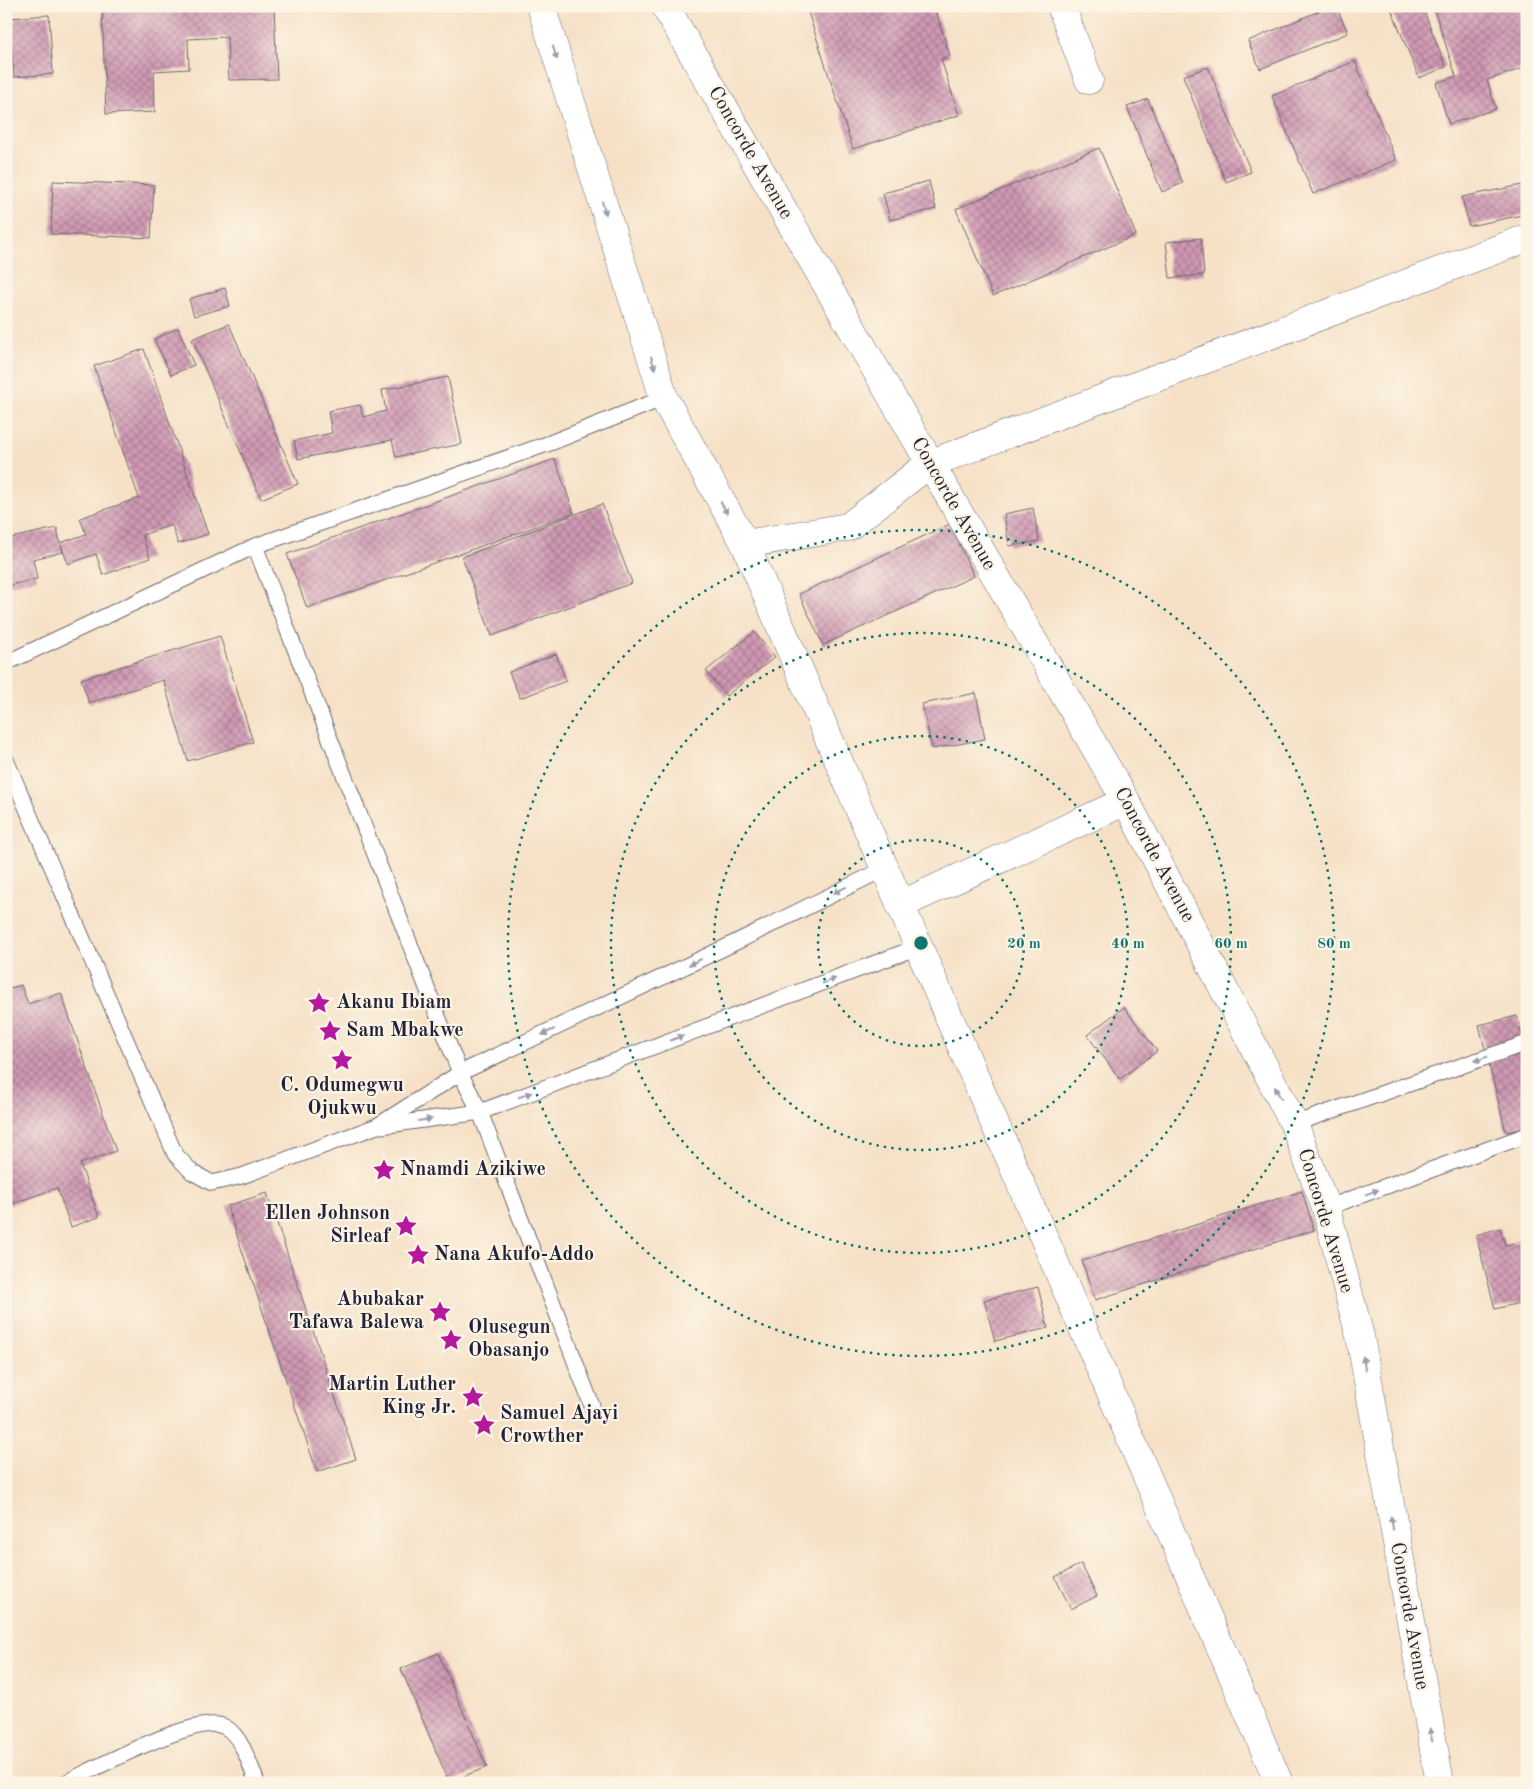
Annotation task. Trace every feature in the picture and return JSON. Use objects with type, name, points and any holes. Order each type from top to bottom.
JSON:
[{"type":"street","points":[[541,6],[664,398],[744,544],[1279,1783]]},
{"type":"street","name":"Concorde Avenue","points":[[665,6],[1126,801],[1294,1124],[1326,1208],[1360,1336],[1440,1783]]},
{"type":"street","points":[[1061,6],[1089,80]]},
{"type":"street","points":[[744,544],[848,527],[929,464],[1527,238]]},
{"type":"street","points":[[900,905],[1126,801]]},
{"type":"lane","points":[[6,663],[255,546],[550,443],[664,398]]},
{"type":"lane","points":[[255,546],[460,1073],[480,1112],[592,1406]]},
{"type":"lane","points":[[6,760],[175,1154],[192,1172],[212,1183],[242,1176],[377,1126],[460,1073],[726,948],[884,869]]},
{"type":"lane","points":[[377,1126],[480,1112],[918,948]]},
{"type":"lane","points":[[1294,1124],[1527,1043]]},
{"type":"lane","points":[[1326,1208],[1527,1135]]},
{"type":"lane","points":[[65,1783],[176,1731],[208,1724],[226,1727],[242,1745],[257,1783]]},
{"type":"building","points":[[102,6],[274,6],[277,79],[229,80],[227,37],[188,39],[189,69],[154,71],[155,112],[106,114]]},
{"type":"building","points":[[806,6],[934,6],[950,56],[941,59],[959,115],[853,149]]},
{"type":"building","points":[[1331,6],[1336,6],[1348,33],[1260,69],[1248,41]]},
{"type":"building","points":[[1390,6],[1422,6],[1446,67],[1419,78]]},
{"type":"building","points":[[1433,6],[1527,6],[1527,67],[1487,80],[1496,109],[1449,124],[1436,83],[1456,76]]},
{"type":"building","points":[[49,15],[53,74],[14,77],[9,18]]},
{"type":"building","points":[[1355,61],[1396,160],[1313,194],[1272,96]]},
{"type":"building","points":[[1208,67],[1251,172],[1226,182],[1183,76]]},
{"type":"building","points":[[1148,99],[1183,183],[1162,192],[1127,107]]},
{"type":"building","points":[[1099,148],[1136,235],[993,296],[956,209]]},
{"type":"building","points":[[53,181],[154,185],[151,238],[51,234]]},
{"type":"building","points":[[929,181],[936,209],[890,220],[883,193]]},
{"type":"building","points":[[1527,184],[1527,214],[1469,226],[1462,197]]},
{"type":"building","points":[[1201,238],[1204,275],[1170,278],[1166,242]]},
{"type":"building","points":[[225,288],[230,306],[194,316],[189,299]]},
{"type":"building","points":[[229,324],[298,484],[261,499],[192,339]]},
{"type":"building","points":[[178,328],[194,365],[171,375],[154,339]]},
{"type":"building","points":[[144,349],[208,534],[178,544],[172,525],[142,535],[150,558],[103,575],[96,554],[68,564],[61,545],[63,552],[33,559],[37,579],[6,586],[6,539],[57,528],[60,543],[86,534],[80,518],[139,498],[94,366]]},
{"type":"building","points":[[448,377],[462,444],[396,457],[392,440],[298,459],[294,441],[332,433],[328,411],[360,405],[363,417],[386,411],[382,390]]},
{"type":"building","points":[[555,459],[574,513],[307,608],[287,554]]},
{"type":"building","points":[[602,504],[632,583],[492,636],[462,557]]},
{"type":"building","points":[[1033,508],[1039,541],[1009,546],[1004,514]]},
{"type":"building","points":[[950,524],[974,576],[823,645],[799,594]]},
{"type":"building","points":[[754,632],[775,657],[726,696],[706,671]]},
{"type":"building","points":[[220,636],[253,742],[188,761],[163,680],[89,703],[81,679]]},
{"type":"building","points":[[556,654],[566,681],[520,698],[509,672]]},
{"type":"building","points":[[976,693],[985,739],[932,749],[922,704]]},
{"type":"building","points":[[21,985],[28,1004],[61,993],[116,1151],[80,1164],[99,1217],[71,1227],[57,1188],[6,1206],[6,990]]},
{"type":"building","points":[[1124,1007],[1157,1051],[1120,1079],[1087,1035]]},
{"type":"building","points":[[1517,1016],[1527,1053],[1527,1128],[1506,1132],[1479,1025]]},
{"type":"building","points":[[1302,1191],[1314,1230],[1095,1300],[1082,1261]]},
{"type":"building","points":[[267,1193],[356,1459],[317,1472],[227,1206]]},
{"type":"building","points":[[1500,1228],[1505,1245],[1527,1240],[1527,1301],[1495,1309],[1476,1235]]},
{"type":"building","points":[[1038,1287],[1048,1328],[995,1341],[984,1300]]},
{"type":"building","points":[[1081,1564],[1097,1596],[1071,1609],[1055,1577]]},
{"type":"building","points":[[438,1653],[487,1767],[449,1782],[401,1669]]},
{"type":"place","name":"Akanu Ibiam","points":[[319,1003]]},
{"type":"place","name":"Sam Mbakwe","points":[[330,1031]]},
{"type":"place","name":"C. Odumegwu Ojukwu","points":[[342,1060]]},
{"type":"place","name":"Nnamdi Azikiwe","points":[[384,1170]]},
{"type":"place","name":"Ellen Johnson Sirleaf","points":[[406,1226]]},
{"type":"place","name":"Nana Akufo-Addo","points":[[418,1255]]},
{"type":"place","name":"Abubakar Tafawa Balewa","points":[[440,1312]]},
{"type":"place","name":"Olusegun Obasanjo","points":[[451,1340]]},
{"type":"place","name":"Martin Luther King Jr.","points":[[473,1397]]},
{"type":"place","name":"Samuel Ajayi Crowther","points":[[484,1425]]}]
